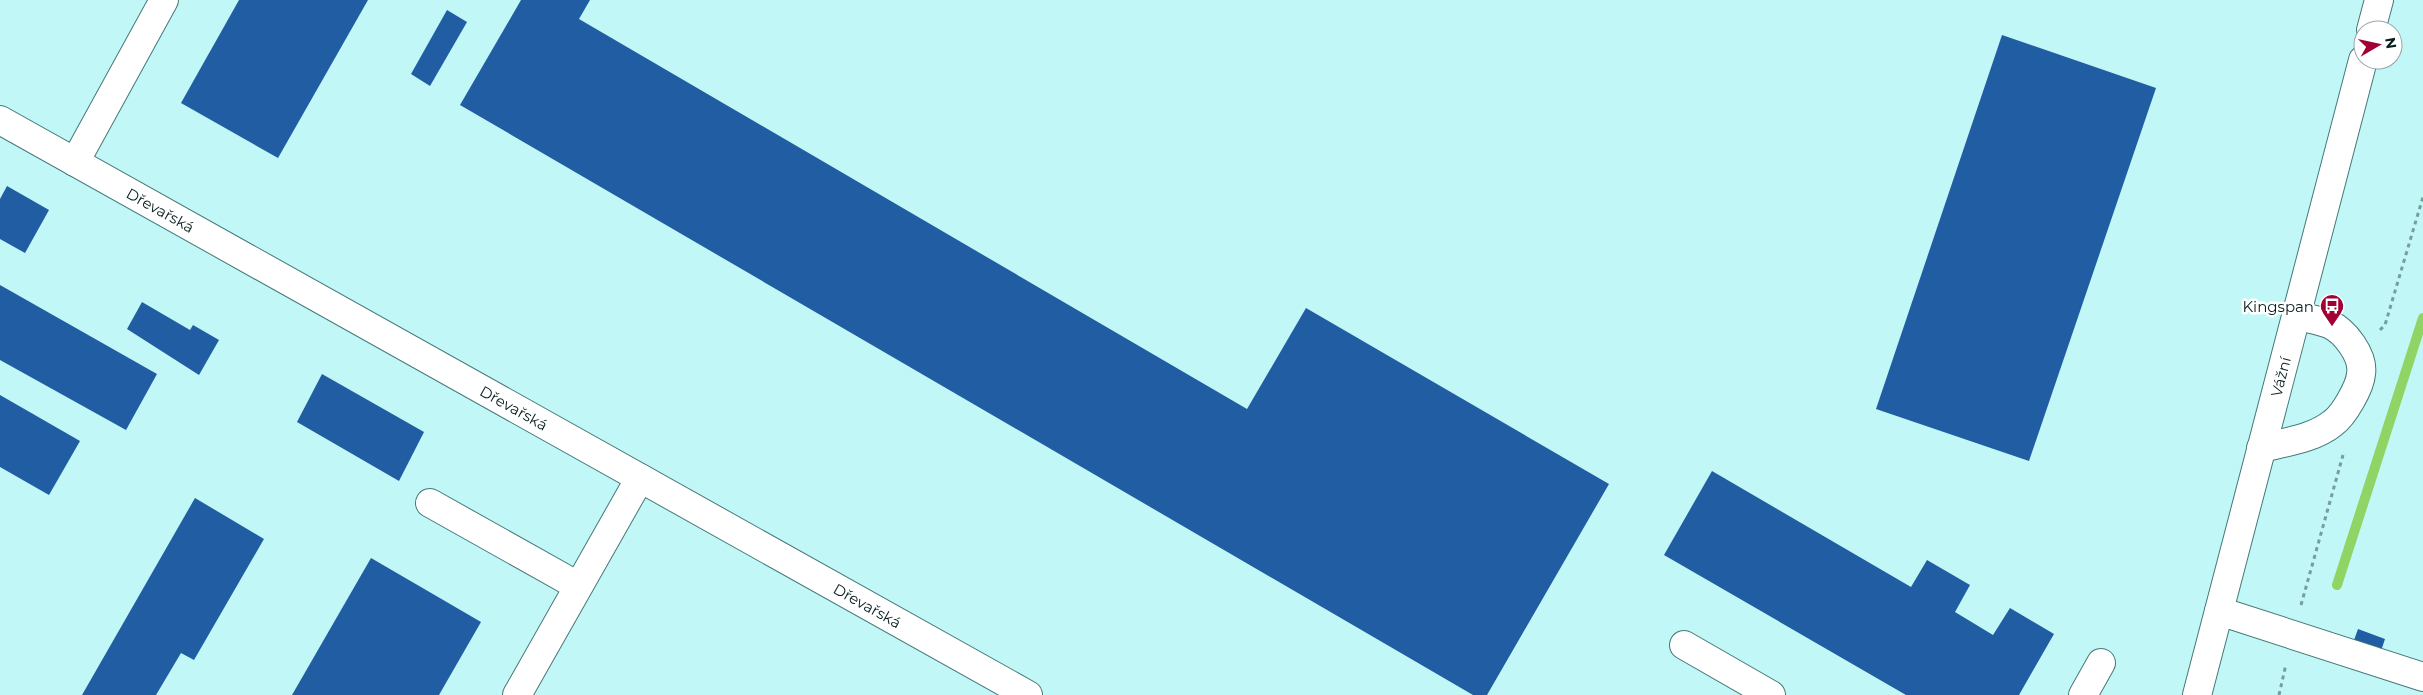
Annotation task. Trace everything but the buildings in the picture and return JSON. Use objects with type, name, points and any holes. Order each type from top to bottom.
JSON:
[{"type":"street","points":[[75,162],[164,0]]},
{"type":"street","points":[[2374,20],[2379,0]]},
{"type":"street","name":"Vážní","points":[[2197,695],[2360,70]]},
{"type":"street","name":"Dřevařská","points":[[0,120],[1028,695]]},
{"type":"street","points":[[2261,448],[2306,437],[2334,423],[2352,400],[2362,373],[2357,354],[2347,338],[2330,324],[2296,316]]},
{"type":"street","points":[[517,695],[640,478]]},
{"type":"street","points":[[430,503],[578,586]]},
{"type":"street","points":[[2219,611],[2423,677]]},
{"type":"street","points":[[1684,645],[1771,695]]},
{"type":"street","points":[[2083,695],[2101,663]]},
{"type":"path","points":[[2357,354],[2385,325],[2423,197]]},
{"type":"path","points":[[2279,695],[2307,578],[2346,444],[2334,423]]},
{"type":"waterway","points":[[2337,585],[2423,318]]},
{"type":"place","name":"Kingspan","points":[[2332,327]]}]
